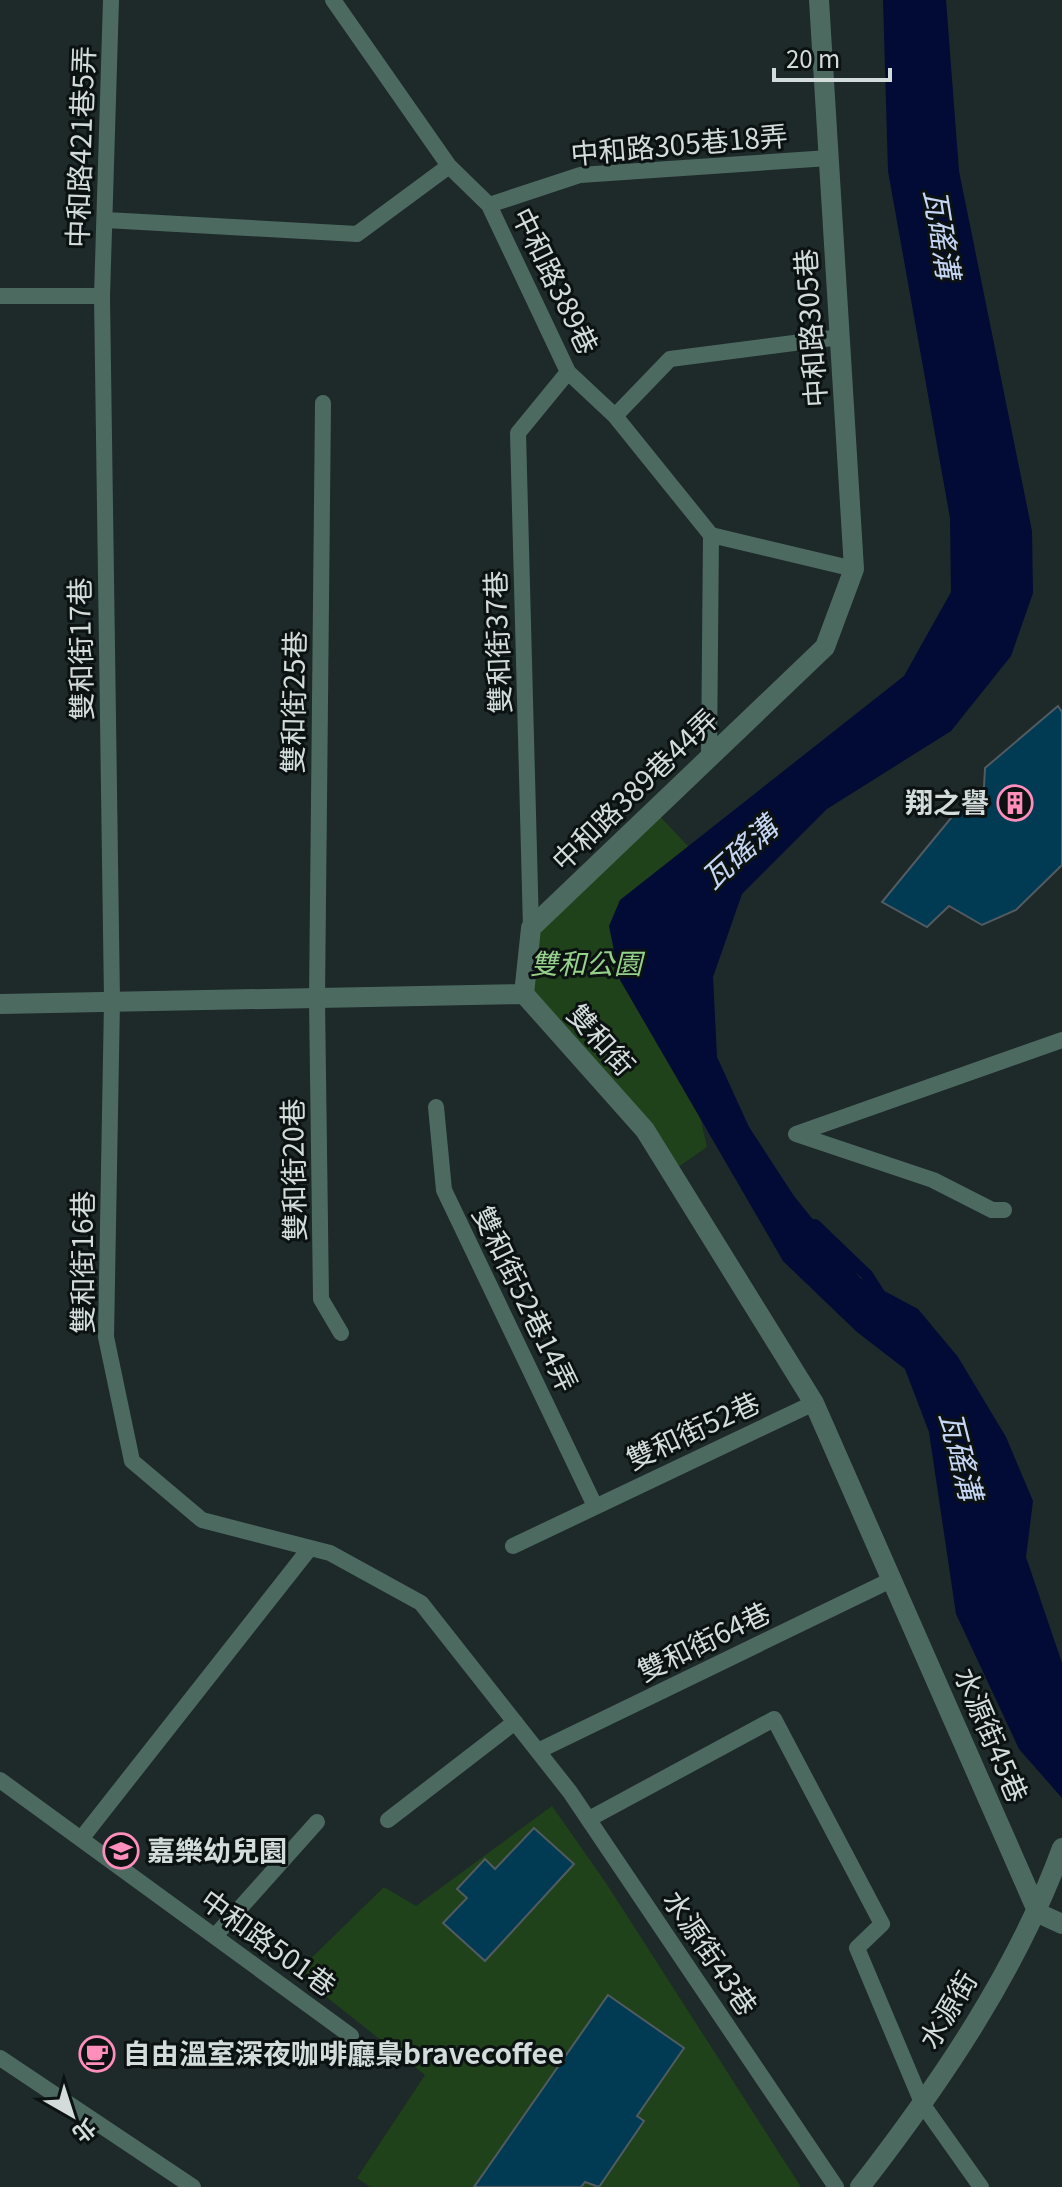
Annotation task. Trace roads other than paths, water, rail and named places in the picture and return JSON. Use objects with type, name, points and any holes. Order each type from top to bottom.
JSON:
[{"type":"street","name":"中和路305巷","points":[[819,0],[854,569],[825,647]]},
{"type":"street","name":"中和路389巷44弄","points":[[531,928],[825,647]]},
{"type":"street","points":[[0,1004],[524,994],[531,928]]},
{"type":"street","name":"雙和街","points":[[524,994],[645,1130],[814,1403],[893,1579]]},
{"type":"street","name":"水源街45巷","points":[[893,1579],[1038,1913]]},
{"type":"street","name":"水源街","points":[[860,2187],[923,2105],[1038,1913],[1062,1848]]},
{"type":"street","points":[[1038,1913],[1062,1924]]},
{"type":"lane","name":"中和路421巷5弄","points":[[102,296],[111,0]]},
{"type":"lane","name":"中和路389巷","points":[[333,0],[449,166],[489,205],[568,372],[615,416],[711,535]]},
{"type":"lane","name":"中和路305巷18弄","points":[[489,205],[580,175],[829,158]]},
{"type":"lane","points":[[106,220],[357,234],[449,166]]},
{"type":"lane","points":[[0,296],[102,296]]},
{"type":"lane","name":"雙和街17巷","points":[[102,296],[112,1001]]},
{"type":"lane","points":[[615,416],[670,359],[840,337]]},
{"type":"lane","name":"雙和街37巷","points":[[531,928],[518,433],[568,372]]},
{"type":"lane","name":"雙和街25巷","points":[[317,1000],[323,403]]},
{"type":"lane","points":[[709,757],[711,535],[854,569]]},
{"type":"lane","name":"雙和街20巷","points":[[317,1000],[321,1299],[341,1333]]},
{"type":"lane","name":"雙和街16巷","points":[[112,1001],[106,1337],[132,1461],[202,1520],[330,1553],[421,1603],[515,1722]]},
{"type":"lane","points":[[1004,1210],[992,1210],[933,1180],[796,1134],[1062,1040]]},
{"type":"lane","name":"雙和街52巷14弄","points":[[436,1107],[444,1190],[595,1506]]},
{"type":"lane","name":"雙和街52巷","points":[[513,1546],[814,1403]]},
{"type":"lane","points":[[81,1839],[310,1548]]},
{"type":"lane","name":"雙和街64巷","points":[[538,1751],[893,1579]]},
{"type":"lane","points":[[589,1819],[774,1719],[882,1924],[857,1948],[923,2105],[981,2187]]},
{"type":"lane","points":[[388,1820],[515,1722]]},
{"type":"lane","name":"水源街43巷","points":[[515,1722],[589,1819],[836,2187]]},
{"type":"lane","name":"中和路501巷","points":[[0,1780],[351,2036]]},
{"type":"lane","points":[[215,1936],[317,1822]]},
{"type":"lane","points":[[0,2058],[193,2187]]},
{"type":"water","points":[[883,0],[946,0],[959,171],[1032,531],[1033,593],[1011,656],[951,731],[827,809],[742,894],[713,977],[717,1057],[749,1127],[794,1196],[860,1278],[918,1309],[958,1357],[1006,1437],[1033,1501],[1026,1557],[1062,1663],[1062,1798],[1019,1749],[956,1614],[929,1432],[905,1369],[857,1332],[783,1261],[620,980],[609,926],[620,900],[904,676],[951,592],[950,518],[888,171]]},
{"type":"waterway","name":"瓦磘溝","points":[[815,1225],[867,1275],[883,1300]]},
{"type":"place","name":"翔之譽","points":[[1015,803]]},
{"type":"place","name":"嘉樂幼兒園","points":[[121,1851]]},
{"type":"place","name":"自由溫室深夜咖啡廳梟bravecoffee","points":[[97,2054]]},
{"type":"park label","name":"雙和公園","points":[[586,964]]}]
